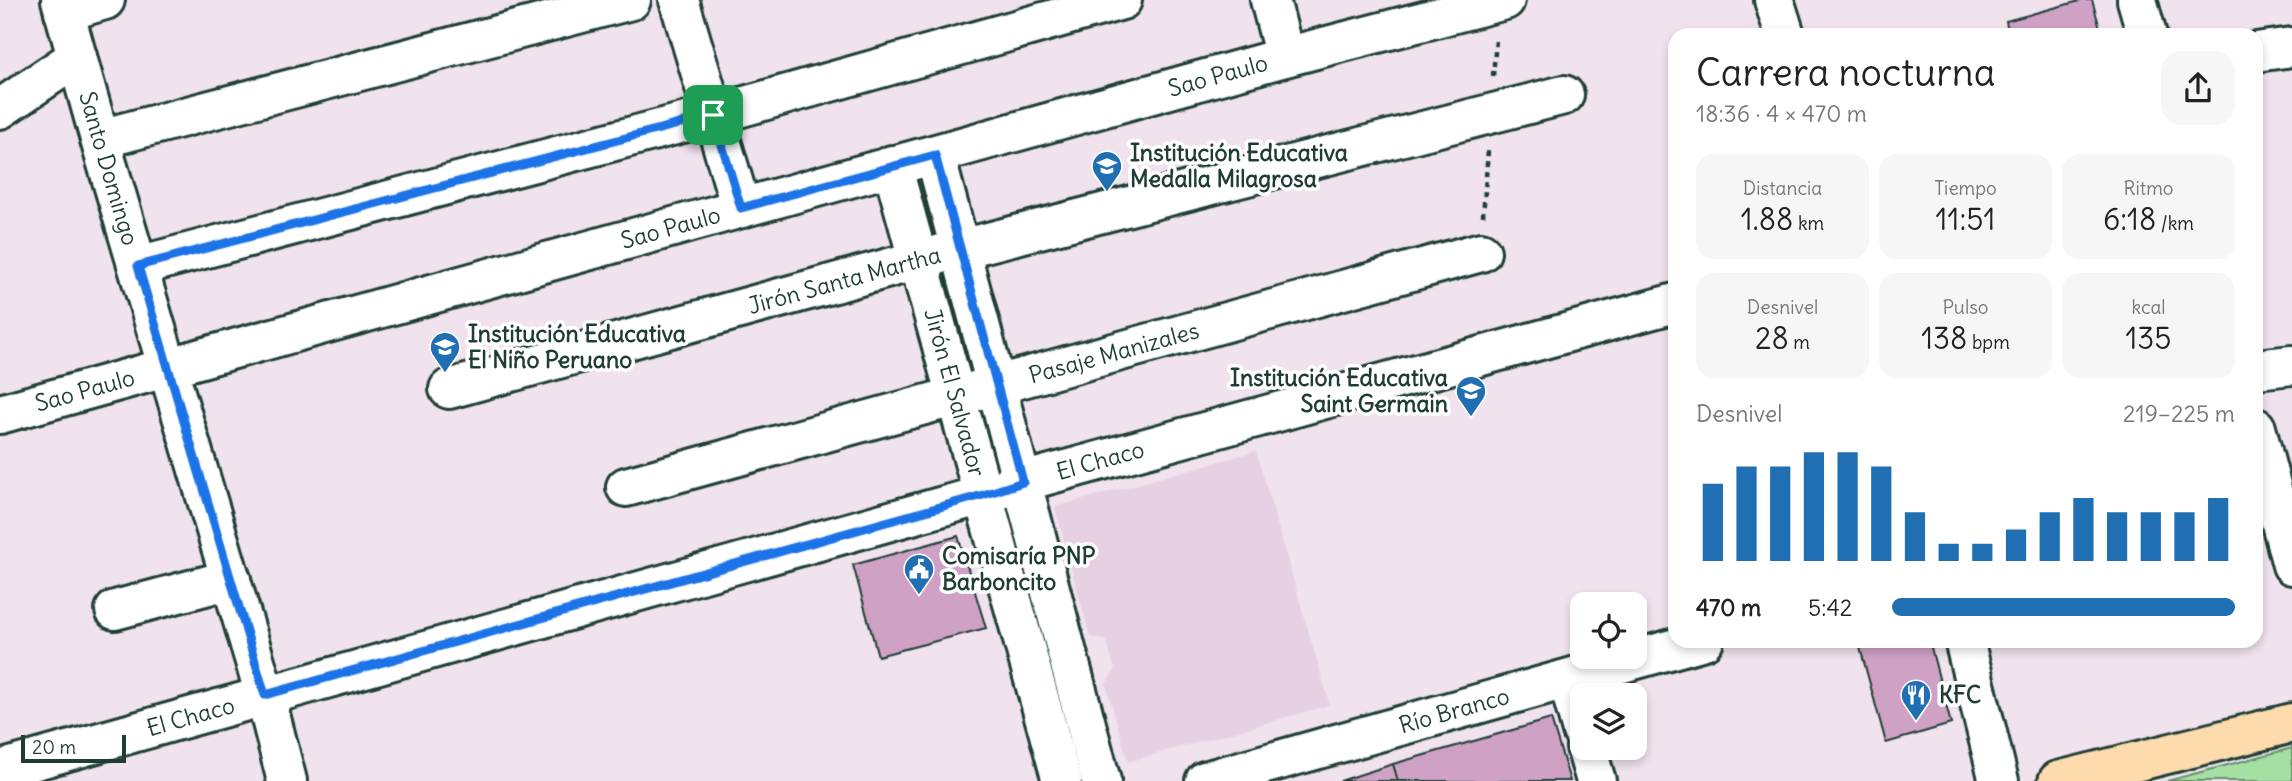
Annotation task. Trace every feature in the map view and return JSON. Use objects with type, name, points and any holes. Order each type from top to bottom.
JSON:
[{"type":"main road","points":[[2058,781],[2292,723]]},
{"type":"street","points":[[63,6],[105,0]]},
{"type":"street","points":[[100,139],[631,0]]},
{"type":"street","points":[[680,0],[741,208]]},
{"type":"street","points":[[138,266],[713,115],[1122,0]]},
{"type":"street","points":[[1270,0],[1285,57]]},
{"type":"street","name":"Sao Paulo","points":[[0,414],[892,165],[1285,57],[1505,0]]},
{"type":"street","points":[[1774,0],[1783,28]]},
{"type":"street","points":[[2137,0],[2145,28]]},
{"type":"street","name":"Santo Domingo","points":[[63,6],[288,781]]},
{"type":"street","points":[[2263,51],[2292,47]]},
{"type":"street","points":[[0,109],[77,57]]},
{"type":"street","name":"Jirón Santa Martha","points":[[449,389],[918,260],[1564,95]]},
{"type":"street","name":"Jirón El Salvador","points":[[935,155],[1101,781]]},
{"type":"street","name":"Jirón El Salvador","points":[[892,165],[1062,781]]},
{"type":"street","name":"Pasaje Manizales","points":[[626,487],[1481,252]]},
{"type":"street","name":"El Chaco","points":[[0,770],[1023,482],[1668,305]]},
{"type":"street","points":[[2263,368],[2292,365]]},
{"type":"street","points":[[2263,455],[2292,565]]},
{"type":"street","points":[[115,610],[231,579]]},
{"type":"street","name":"Río Branco","points":[[1205,781],[1677,648]]},
{"type":"street","points":[[1966,648],[2000,781]]},
{"type":"street","points":[[1567,680],[1570,690]]},
{"type":"street","points":[[1590,760],[1596,781]]},
{"type":"shaded area","points":[[1256,451],[1330,705],[1128,762],[1106,684],[1115,670],[1106,640],[1090,637],[1055,507]]},
{"type":"green space","points":[[2292,748],[2292,781],[2167,781]]},
{"type":"building","points":[[2083,0],[2092,0],[2100,28],[2008,28],[2006,21]]},
{"type":"building","name":"Comisaría PNP Barboncito","points":[[958,536],[986,628],[878,656],[853,565]]},
{"type":"building","points":[[1860,648],[1931,648],[1951,724],[1886,743]]},
{"type":"building","points":[[1551,719],[1570,781],[1398,781],[1393,764]]},
{"type":"building","points":[[1393,764],[1398,781],[1340,781]]},
{"type":"place","name":"Institución Educativa Medalla Milagrosa","points":[[1107,193]]},
{"type":"place","name":"Institución Educativa El Niño Peruano","points":[[445,374]]},
{"type":"place","name":"Institución Educativa Saint Germain","points":[[1471,418]]},
{"type":"place","name":"Comisaría PNP Barboncito","points":[[919,596]]},
{"type":"place","name":"KFC","points":[[1916,722]]},
{"type":"route","points":[[713,115],[741,208],[935,155],[1023,482],[265,695],[138,266],[713,115]]}]
